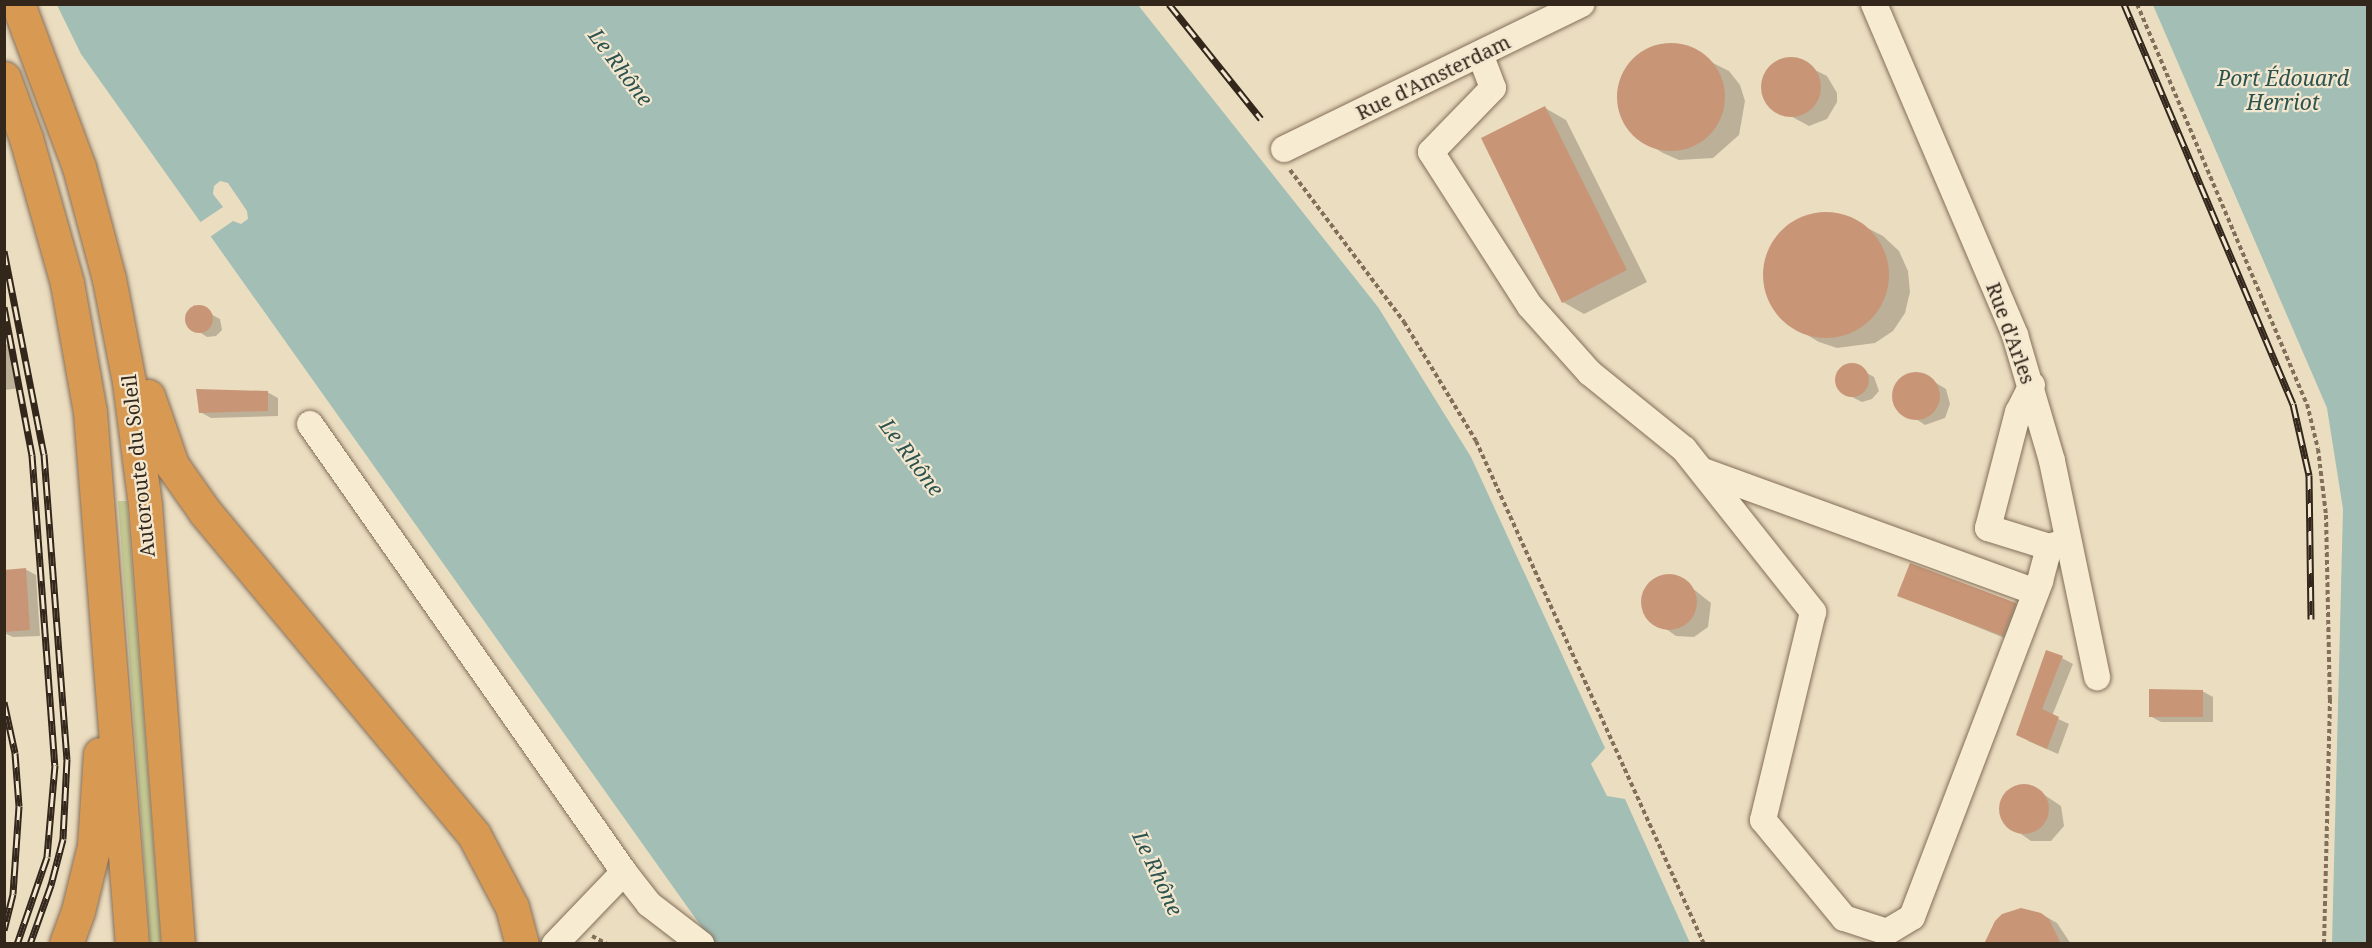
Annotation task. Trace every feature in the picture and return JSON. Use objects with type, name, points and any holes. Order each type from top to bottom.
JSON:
[{"type":"highway","name":"Autoroute du Soleil","points":[[18,4],[54,92],[93,216],[122,338],[137,430],[178,944]]},
{"type":"highway","points":[[4,78],[48,210],[82,357],[96,465],[132,944]]},
{"type":"highway","points":[[93,216],[171,465],[205,513],[474,835],[512,907],[522,944]]},
{"type":"highway","points":[[66,944],[78,911],[94,846],[108,620]]},
{"type":"street","name":"Rue d'Amsterdam","points":[[1284,148],[1480,54],[1534,15],[1581,4]]},
{"type":"street","name":"Rue d'Arles","points":[[1874,4],[2015,335],[2032,385],[2058,544],[2097,677]]},
{"type":"street","points":[[1480,54],[1493,88],[1431,152],[1530,306],[1590,373],[1684,449],[1813,612],[1763,820],[1844,918],[1887,932],[1912,917],[2036,592],[2058,544],[1988,528],[2018,412],[2032,385]]},
{"type":"street","points":[[310,424],[624,872],[649,904],[701,944]]},
{"type":"street","points":[[1702,471],[2036,592]]},
{"type":"street","points":[[555,944],[624,872]]},
{"type":"path","points":[[2137,4],[2307,404],[2318,449],[2326,515],[2330,699],[2324,944]]},
{"type":"path","points":[[1284,148],[1291,176],[1404,322],[1476,441],[1704,944]]},
{"type":"green space","points":[[118,501],[127,501],[161,943],[150,943]]},
{"type":"water","name":"Le Rhône","points":[[57,5],[1138,5],[1378,307],[1471,457],[1605,748],[1591,764],[1607,796],[1625,799],[1690,943],[713,943],[81,54]]},
{"type":"water","name":"Port Édouard Herriot","points":[[2153,5],[2367,5],[2367,943],[2332,943],[2343,509],[2327,408]]},
{"type":"pier","points":[[220,181],[228,183],[247,211],[248,219],[241,224],[233,221],[210,237],[199,223],[223,207],[213,194],[214,186]]},
{"type":"building","points":[[1671,43],[1692,47],[1709,59],[1721,76],[1725,97],[1721,118],[1709,135],[1692,147],[1671,151],[1650,147],[1633,135],[1621,118],[1617,97],[1621,76],[1633,59],[1650,47]]},
{"type":"building","points":[[1791,57],[1808,62],[1816,70],[1821,87],[1816,104],[1808,112],[1791,117],[1774,112],[1766,104],[1761,87],[1766,70],[1774,62]]},
{"type":"building","points":[[1545,106],[1627,270],[1562,303],[1481,138]]},
{"type":"building","points":[[1826,212],[1850,217],[1870,231],[1884,251],[1889,275],[1884,299],[1870,319],[1850,333],[1826,338],[1802,333],[1782,319],[1768,299],[1763,275],[1768,251],[1782,231],[1802,217]]},
{"type":"building","points":[[199,305],[209,309],[213,319],[209,329],[199,333],[189,329],[185,319],[189,309]]},
{"type":"building","points":[[1852,363],[1864,368],[1869,380],[1864,392],[1852,397],[1840,392],[1835,380],[1840,368]]},
{"type":"building","points":[[1916,372],[1933,379],[1940,396],[1933,413],[1916,420],[1899,413],[1892,396],[1899,379]]},
{"type":"building","points":[[196,389],[268,391],[268,411],[199,413]]},
{"type":"building","points":[[1910,563],[2016,603],[2003,636],[1897,596]]},
{"type":"building","points":[[26,568],[30,630],[4,632],[4,570]]},
{"type":"building","points":[[1663,574],[1675,574],[1689,582],[1697,596],[1695,613],[1689,622],[1675,630],[1663,630],[1646,618],[1641,608],[1641,596],[1653,579]]},
{"type":"building","points":[[2046,650],[2063,656],[2042,709],[2059,717],[2047,749],[2016,735]]},
{"type":"building","points":[[2149,689],[2203,690],[2203,717],[2149,717]]},
{"type":"building","points":[[2019,784],[2029,784],[2042,791],[2049,804],[2049,814],[2042,827],[2029,834],[2019,834],[2010,830],[2003,823],[1999,814],[1999,804],[2003,795],[2010,788]]},
{"type":"building","points":[[2021,908],[2041,913],[2049,919],[2061,944],[1984,944],[1995,921],[2002,914]]},
{"type":"railway","points":[[1169,4],[1261,119]]},
{"type":"railway","points":[[2124,4],[2293,404],[2309,475],[2311,619]]},
{"type":"railway","points":[[4,251],[44,454],[67,759],[63,839],[51,885],[30,944]]},
{"type":"railway","points":[[4,307],[32,455],[55,765],[47,857],[17,944]]},
{"type":"railway","points":[[4,702],[15,753],[19,806],[13,894],[4,930]]}]
